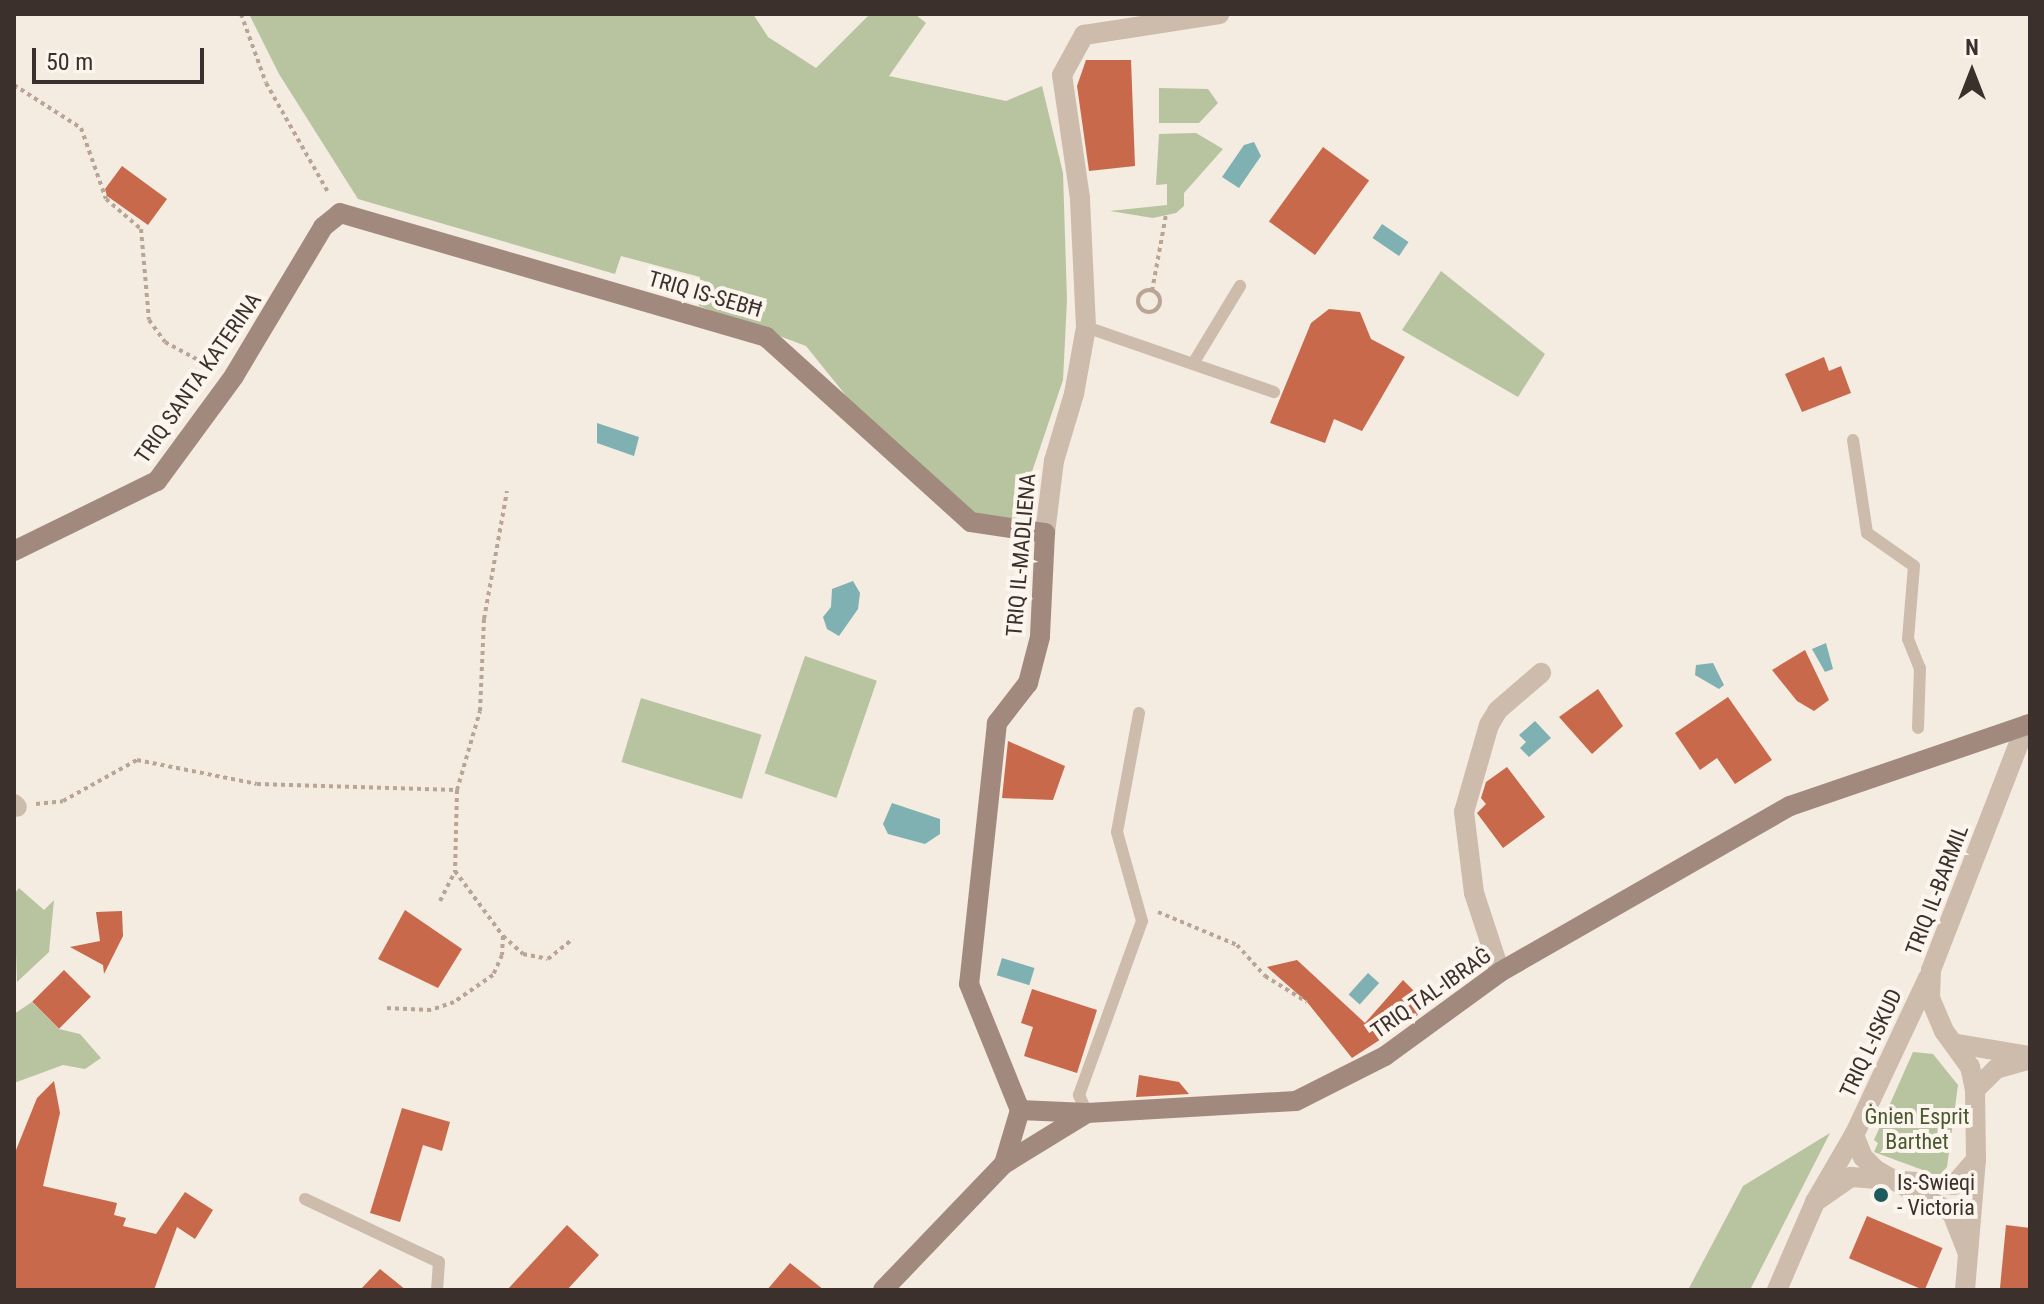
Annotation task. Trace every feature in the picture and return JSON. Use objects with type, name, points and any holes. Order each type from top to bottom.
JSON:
[{"type":"main road","name":"TRIQ SANTA KATERINA","points":[[14,551],[157,481],[234,376],[323,227],[340,213]]},
{"type":"main road","name":"TRIQ IS-SEBĦ","points":[[340,213],[766,337],[971,522],[1045,533]]},
{"type":"main road","name":"TRIQ IL-MADLIENA","points":[[1020,1110],[969,984],[997,723],[1028,683],[1040,637],[1045,533]]},
{"type":"main road","name":"TRIQ TAL-IBRAĠ","points":[[883,1290],[1004,1164],[1087,1113],[1296,1101],[1385,1056],[1500,972],[1790,806],[2028,724]]},
{"type":"main road","points":[[1004,1164],[1020,1110],[1087,1113]]},
{"type":"street","name":"TRIQ IL-MADLIENA","points":[[1045,533],[1054,461],[1074,394],[1086,327],[1080,198],[1062,75],[1084,35],[1219,14]]},
{"type":"street","points":[[1500,972],[1474,893],[1464,812],[1489,725],[1498,710],[1541,673]]},
{"type":"street","name":"TRIQ IL-BARMIL","points":[[1965,1290],[1976,1160],[1975,1090],[1930,998],[1931,970],[2028,724]]},
{"type":"street","name":"TRIQ L-ISKUD","points":[[1777,1290],[1815,1202],[1854,1135],[1931,970]]},
{"type":"street","points":[[1899,1042],[1927,1027],[1951,1038],[2030,1058]]},
{"type":"street","points":[[1975,1090],[1996,1069],[2030,1058]]},
{"type":"street","points":[[1854,1135],[1863,1157],[1952,1213],[1970,1258]]},
{"type":"street","points":[[1815,1202],[1851,1177],[1954,1185],[1976,1160]]},
{"type":"lane","points":[[1194,362],[1240,286]]},
{"type":"lane","points":[[1086,327],[1274,392]]},
{"type":"lane","points":[[1853,440],[1867,533],[1914,566],[1908,639],[1920,668],[1918,728]]},
{"type":"lane","points":[[1087,1113],[1079,1095],[1142,921],[1117,832],[1139,713]]},
{"type":"lane","points":[[305,1199],[439,1262],[437,1290]]},
{"type":"path","points":[[241,14],[266,83],[340,213]]},
{"type":"path","points":[[14,85],[81,128],[106,199],[141,229],[149,320],[165,342],[234,376]]},
{"type":"path","points":[[1152,291],[1145,292],[1139,301],[1150,312],[1160,302],[1152,291],[1166,215]]},
{"type":"path","points":[[440,901],[455,871],[457,790],[480,711],[484,619],[507,491]]},
{"type":"path","points":[[16,805],[63,801],[137,760],[257,784],[457,790]]},
{"type":"path","points":[[455,871],[503,936],[523,954],[548,959],[573,939]]},
{"type":"path","points":[[1138,904],[1237,945],[1265,976],[1307,1002]]},
{"type":"path","points":[[385,1008],[431,1010],[473,993],[493,975],[502,955],[503,936]]},
{"type":"green space","points":[[249,14],[753,14],[768,37],[816,68],[870,14],[915,14],[926,23],[889,76],[1006,101],[1042,86],[1063,173],[1067,300],[1063,380],[1016,519],[990,518],[962,507],[860,413],[806,346],[699,306],[700,277],[621,256],[615,274],[358,199],[279,74]]},
{"type":"green space","points":[[1159,88],[1208,89],[1218,103],[1199,123],[1159,123]]},
{"type":"green space","points":[[1196,133],[1223,149],[1184,193],[1184,206],[1176,213],[1153,218],[1110,211],[1167,205],[1167,184],[1156,185],[1159,134]]},
{"type":"green space","points":[[1441,271],[1545,354],[1518,397],[1402,330]]},
{"type":"green space","points":[[805,656],[877,681],[836,798],[765,773]]},
{"type":"green space","points":[[641,698],[761,735],[742,799],[621,762]]},
{"type":"green space","points":[[19,888],[44,910],[54,900],[49,952],[17,982],[14,894]]},
{"type":"green space","points":[[32,1002],[59,1029],[80,1034],[101,1058],[85,1069],[63,1065],[14,1083],[14,1014]]},
{"type":"green space","name":"Ġnien Esprit Barthet","points":[[1913,1052],[1933,1054],[1958,1085],[1947,1167],[1939,1176],[1874,1152],[1878,1143],[1874,1140]]},
{"type":"green space","points":[[1830,1133],[1750,1290],[1688,1290],[1743,1186]]},
{"type":"water","points":[[1254,142],[1261,156],[1239,188],[1222,177],[1244,145]]},
{"type":"water","points":[[1382,224],[1409,242],[1399,256],[1372,238]]},
{"type":"water","points":[[597,423],[639,437],[634,456],[597,443]]},
{"type":"water","points":[[853,581],[860,593],[858,609],[839,636],[827,629],[823,617],[831,607],[832,589]]},
{"type":"water","points":[[1826,643],[1833,669],[1825,672],[1812,649]]},
{"type":"water","points":[[1713,663],[1724,685],[1719,689],[1695,675],[1696,665]]},
{"type":"water","points":[[1535,721],[1551,738],[1529,757],[1520,748],[1526,742],[1519,735]]},
{"type":"water","points":[[892,803],[940,819],[940,834],[925,844],[888,834],[883,824]]},
{"type":"water","points":[[1002,958],[1035,968],[1029,985],[997,975]]},
{"type":"water","points":[[1368,973],[1379,983],[1360,1005],[1349,995]]},
{"type":"building","points":[[1086,60],[1131,60],[1135,166],[1089,171],[1077,86]]},
{"type":"building","points":[[1323,147],[1369,181],[1315,255],[1269,221]]},
{"type":"building","points":[[122,166],[167,199],[148,225],[107,196],[105,189]]},
{"type":"building","points":[[1329,309],[1360,312],[1371,339],[1405,357],[1362,431],[1334,419],[1325,443],[1270,423],[1311,323]]},
{"type":"building","points":[[1824,357],[1829,371],[1841,366],[1851,393],[1802,412],[1785,374]]},
{"type":"building","points":[[1805,650],[1829,700],[1814,711],[1797,701],[1772,670]]},
{"type":"building","points":[[1598,689],[1623,726],[1592,754],[1559,717]]},
{"type":"building","points":[[1728,697],[1772,760],[1735,784],[1717,758],[1700,770],[1675,733]]},
{"type":"building","points":[[1008,741],[1065,766],[1053,800],[1002,798]]},
{"type":"building","points":[[1507,767],[1545,817],[1503,848],[1477,813],[1486,804],[1481,798],[1486,782]]},
{"type":"building","points":[[405,910],[462,949],[438,988],[378,959]]},
{"type":"building","points":[[122,911],[123,936],[104,974],[103,965],[70,947],[100,941],[96,912]]},
{"type":"building","points":[[1297,960],[1365,1023],[1403,980],[1430,1007],[1352,1058],[1307,1002],[1267,967]]},
{"type":"building","points":[[64,970],[91,997],[59,1029],[32,1002]]},
{"type":"building","points":[[1032,989],[1097,1010],[1077,1073],[1024,1056],[1033,1027],[1021,1023]]},
{"type":"building","points":[[1139,1075],[1179,1082],[1189,1094],[1136,1097]]},
{"type":"building","points":[[54,1081],[60,1113],[43,1186],[117,1203],[114,1215],[126,1218],[123,1226],[156,1234],[185,1192],[213,1210],[195,1239],[177,1227],[154,1290],[14,1290],[14,1155],[37,1098]]},
{"type":"building","points":[[402,1108],[450,1122],[442,1151],[423,1145],[400,1222],[370,1213]]},
{"type":"building","points":[[1867,1216],[1942,1248],[1925,1290],[1849,1258]]},
{"type":"building","points":[[567,1225],[599,1255],[567,1290],[507,1290]]},
{"type":"building","points":[[2006,1225],[2030,1228],[2030,1290],[2000,1288]]},
{"type":"building","points":[[790,1263],[824,1290],[767,1290]]},
{"type":"building","points":[[380,1269],[406,1290],[360,1290]]},
{"type":"place","name":"Is-Swieqi - Victoria","points":[[1881,1195]]}]
